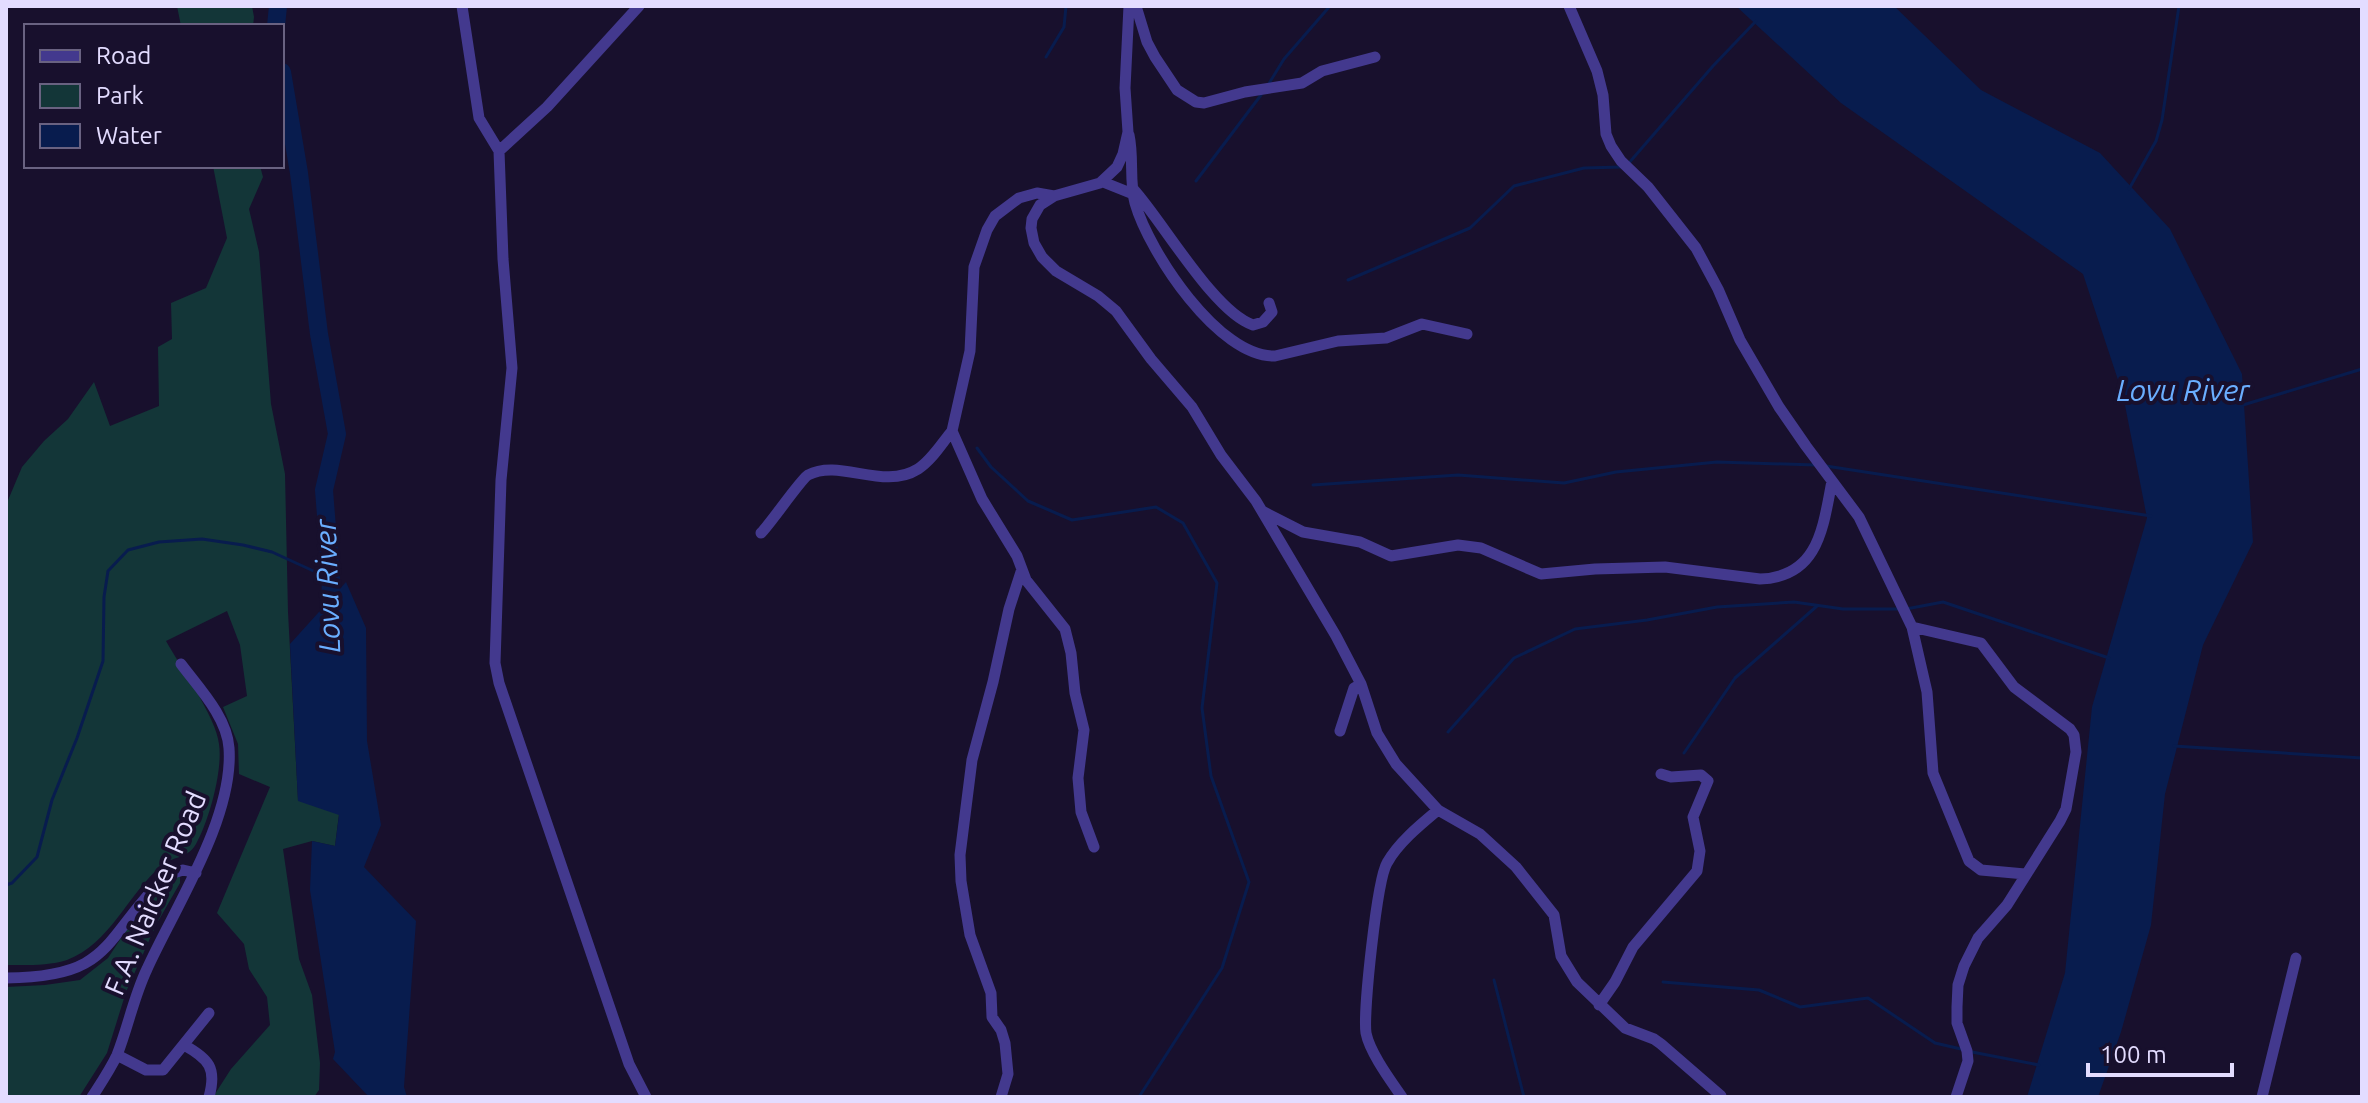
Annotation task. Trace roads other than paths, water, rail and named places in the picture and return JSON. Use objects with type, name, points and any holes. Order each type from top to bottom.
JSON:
[{"type":"street","points":[[462,6],[479,118],[499,151],[503,259],[512,368],[501,480],[495,663],[499,683],[629,1064],[646,1097]]},
{"type":"street","points":[[499,151],[547,107],[639,6]]},
{"type":"street","points":[[1129,6],[1125,88],[1133,154],[1133,192],[1139,215],[1156,251],[1186,294],[1218,328],[1257,354],[1287,354],[1338,341],[1373,340],[1422,324],[1467,334]]},
{"type":"street","points":[[1136,6],[1147,42],[1168,79],[1177,90],[1196,102],[1302,83],[1322,71],[1375,57]]},
{"type":"street","points":[[1569,6],[1597,71],[1603,95],[1606,134],[1611,146],[1696,248],[1740,340],[1779,407],[1859,517],[1912,627],[1927,692],[1933,773],[1969,861],[1981,870],[2025,874]]},
{"type":"street","points":[[1128,132],[1117,167],[1103,182],[1054,196],[1040,205],[1032,219],[1031,237],[1042,257],[1056,271],[1098,296],[1122,317],[1151,359],[1192,407],[1261,511],[1336,636],[1361,684],[1384,746],[1396,764],[1438,810],[1480,834],[1516,867],[1554,915],[1561,956],[1569,971],[1599,1005],[1625,1028],[1654,1039],[1721,1096]]},
{"type":"street","points":[[1103,182],[1133,192],[1182,255],[1238,317],[1253,325],[1263,322],[1272,312],[1269,303]]},
{"type":"street","points":[[761,533],[806,476],[826,469],[874,477],[908,473],[925,463],[952,431],[970,351],[974,267],[987,230],[995,216],[1019,198],[1037,193],[1054,196]]},
{"type":"street","points":[[952,431],[982,499],[1017,556],[1021,572],[1060,621],[1069,642],[1075,693],[1084,730],[1078,778],[1081,812],[1094,847]]},
{"type":"street","points":[[1261,511],[1303,532],[1360,542],[1391,556],[1458,545],[1481,548],[1541,574],[1665,567],[1749,578],[1776,578],[1795,570],[1813,550],[1821,533],[1832,481]]},
{"type":"street","points":[[1001,1097],[1008,1074],[1005,1043],[992,1017],[991,993],[970,935],[960,855],[972,760],[1021,572]]},
{"type":"street","points":[[1912,627],[1981,643],[2014,687],[2063,723],[2074,735],[2076,752],[2066,809],[2007,905],[1978,938],[1961,977],[1957,1023],[1968,1061],[1956,1097]]},
{"type":"street","name":"F.A. Naicker Road","points":[[92,1097],[117,1055],[145,972],[196,873],[224,794],[229,770],[229,745],[222,723],[181,664]]},
{"type":"street","points":[[1340,731],[1354,688],[1361,684]]},
{"type":"street","points":[[1599,1005],[1633,947],[1691,879],[1699,863],[1699,841],[1693,817],[1708,781],[1701,775],[1671,777],[1661,774]]},
{"type":"street","points":[[1402,1097],[1387,1076],[1367,1035],[1366,1000],[1379,890],[1388,861],[1438,810]]},
{"type":"street","points":[[6,978],[50,975],[83,967],[102,952],[167,875],[183,870],[196,873]]},
{"type":"street","points":[[2262,1097],[2296,958]]},
{"type":"street","points":[[117,1055],[146,1070],[166,1068],[209,1013]]},
{"type":"street","points":[[184,1045],[198,1053],[210,1066],[213,1076],[209,1097]]},
{"type":"water","name":"Lovu River","points":[[1736,6],[1894,6],[1981,90],[2100,153],[2170,229],[2242,374],[2253,542],[2203,645],[2165,794],[2151,925],[2121,1032],[2098,1097],[2027,1097],[2065,973],[2092,707],[2147,518],[2123,395],[2083,274],[1841,103]]},
{"type":"water","points":[[346,582],[366,628],[367,741],[381,825],[364,867],[416,921],[404,1087],[407,1097],[369,1097],[333,1059],[335,1052],[310,890],[312,841],[335,846],[339,815],[298,801],[290,644]]},
{"type":"waterway","name":"Lovu River","points":[[276,24],[278,6]]},
{"type":"waterway","points":[[1046,57],[1064,27],[1066,6]]},
{"type":"waterway","points":[[1268,85],[1284,59],[1330,6]]},
{"type":"waterway","points":[[2129,189],[2156,141],[2162,120],[2179,6]]},
{"type":"waterway","points":[[1628,164],[1756,21]]},
{"type":"waterway","name":"Lovu River","points":[[284,84],[299,173],[319,334],[337,434],[324,490],[331,579],[329,622]]},
{"type":"waterway","points":[[1196,181],[1261,95]]},
{"type":"waterway","points":[[1348,280],[1470,228],[1514,186],[1584,168],[1622,167]]},
{"type":"waterway","points":[[2243,405],[2362,369]]},
{"type":"waterway","points":[[977,448],[991,467],[1028,501],[1072,520],[1156,507],[1183,523],[1217,583],[1202,708],[1211,776],[1249,882],[1222,968],[1139,1097]]},
{"type":"waterway","points":[[1313,485],[1458,475],[1564,483],[1616,472],[1717,462],[1815,465]]},
{"type":"waterway","points":[[1826,466],[2151,516]]},
{"type":"waterway","points":[[6,885],[12,883],[37,857],[52,800],[103,661],[104,597],[108,571],[128,550],[159,542],[202,539],[272,552],[331,579]]},
{"type":"waterway","points":[[1448,732],[1514,658],[1575,629],[1717,607],[1794,602],[1843,609],[1898,609]]},
{"type":"waterway","points":[[1906,609],[1943,602],[2109,658]]},
{"type":"waterway","points":[[1684,753],[1735,678],[1817,606]]},
{"type":"waterway","points":[[2174,746],[2362,758]]},
{"type":"waterway","points":[[1494,980],[1524,1097]]},
{"type":"waterway","points":[[1663,982],[1759,990],[1800,1007],[1868,998],[1935,1043],[1961,1049]]},
{"type":"waterway","points":[[1972,1052],[2039,1065]]}]
